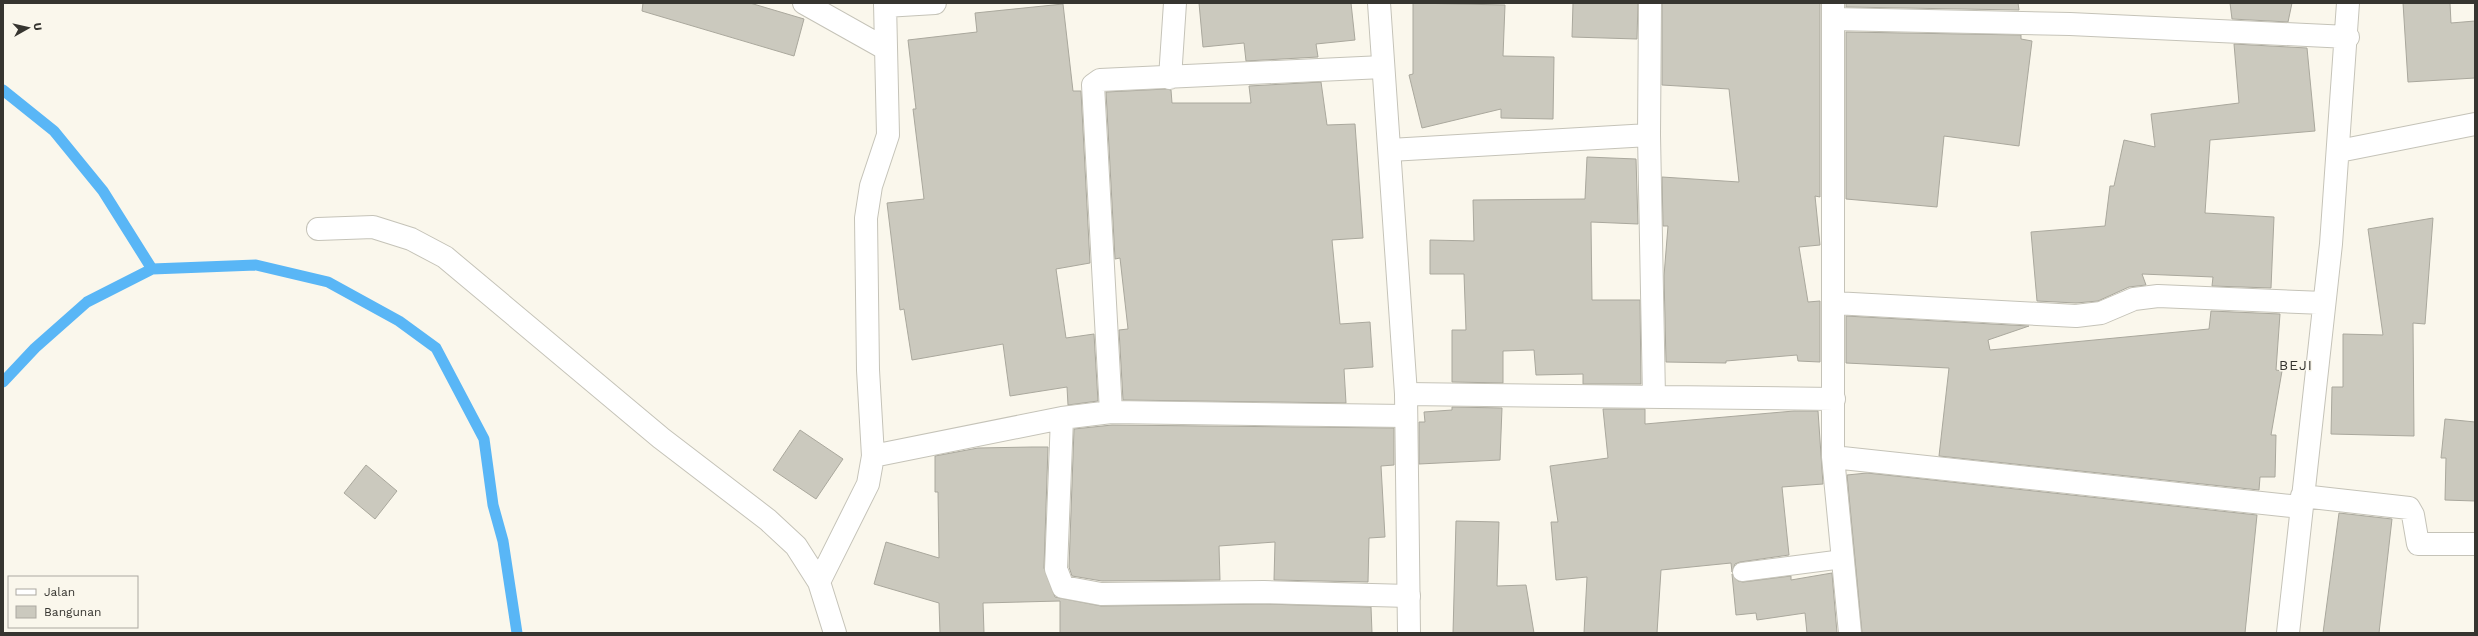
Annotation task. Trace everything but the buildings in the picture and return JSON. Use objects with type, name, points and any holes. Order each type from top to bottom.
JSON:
[{"type":"street","points":[[804,3],[886,49]]},
{"type":"street","points":[[819,582],[868,484],[873,456],[868,370],[866,218],[871,186],[888,135],[885,5],[935,3]]},
{"type":"street","points":[[1170,78],[1176,3]]},
{"type":"street","points":[[1379,3],[1406,394],[1409,633]]},
{"type":"street","points":[[1650,3],[1649,135],[1654,397]]},
{"type":"street","points":[[2288,633],[2339,151],[2348,37],[2348,3]]},
{"type":"street","points":[[1850,633],[1832,457],[1834,399],[1833,11],[2348,37]]},
{"type":"street","points":[[1111,412],[1093,85],[1100,80],[1383,68]]},
{"type":"street","points":[[2339,151],[2475,124]]},
{"type":"street","points":[[1390,150],[1649,135]]},
{"type":"street","points":[[318,229],[373,227],[411,239],[445,257],[661,438],[768,520],[796,546],[819,582],[835,633]]},
{"type":"street","points":[[1834,303],[2076,316],[2102,313],[2134,299],[2158,296],[2324,303]]},
{"type":"street","points":[[1406,394],[1834,399]]},
{"type":"street","points":[[873,456],[1062,418],[1111,412],[1406,416]]},
{"type":"street","points":[[1062,418],[1056,569],[1063,587],[1101,594],[1264,592],[1409,596]]},
{"type":"street","points":[[1832,457],[2301,502],[2409,508],[2414,515],[2418,544],[2475,544]]},
{"type":"lane","points":[[1742,572],[1843,559]]},
{"type":"waterway","points":[[3,90],[54,131],[103,191],[152,269]]},
{"type":"waterway","points":[[3,382],[35,348],[87,302],[152,269],[256,265],[328,282],[399,321],[436,348],[484,439],[493,505],[503,541],[517,633]]},
{"type":"district","name":"BEJI","points":[[2296,365]]}]
